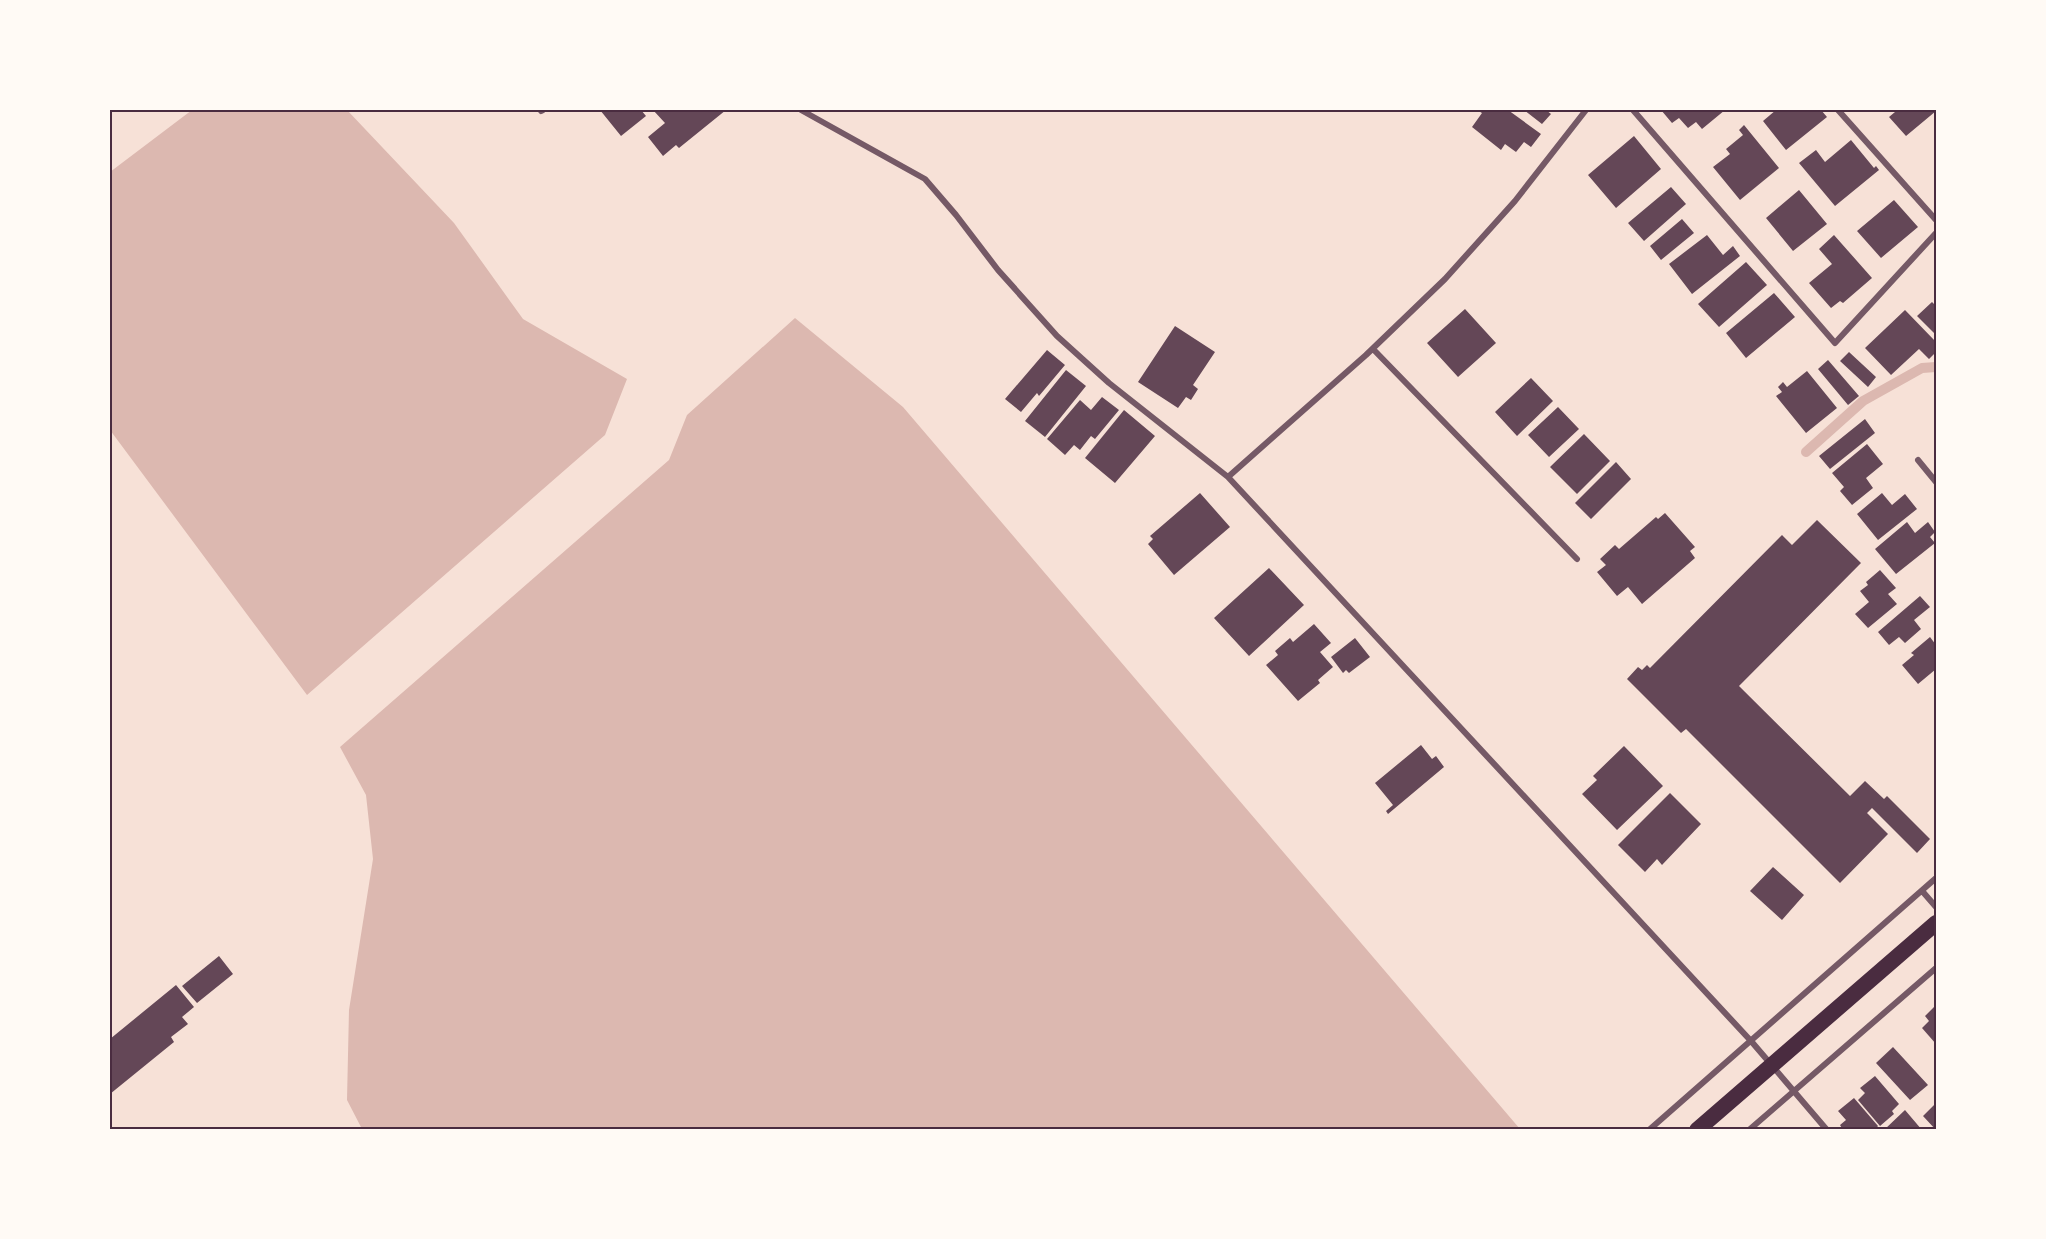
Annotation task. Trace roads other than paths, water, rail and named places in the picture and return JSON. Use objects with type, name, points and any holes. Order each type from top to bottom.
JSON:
[{"type":"highway","points":[[1698,1130],[1936,923]]},
{"type":"street","points":[[801,110],[925,179],[998,270],[1057,336],[1110,383],[1228,477],[1751,1041],[1827,1130]]},
{"type":"street","points":[[1633,110],[1835,343],[1936,233]]},
{"type":"street","points":[[1838,110],[1936,220]]},
{"type":"street","points":[[1228,477],[1372,349],[1445,279],[1515,201],[1581,111]]},
{"type":"street","points":[[1372,349],[1577,558]]},
{"type":"street","points":[[1918,460],[1936,482]]},
{"type":"street","points":[[1649,1130],[1923,892],[1936,878]]},
{"type":"street","points":[[1923,892],[1936,907]]},
{"type":"street","points":[[1749,1130],[1936,968]]},
{"type":"waterway","points":[[1806,452],[1863,401],[1922,368],[1936,367]]}]
